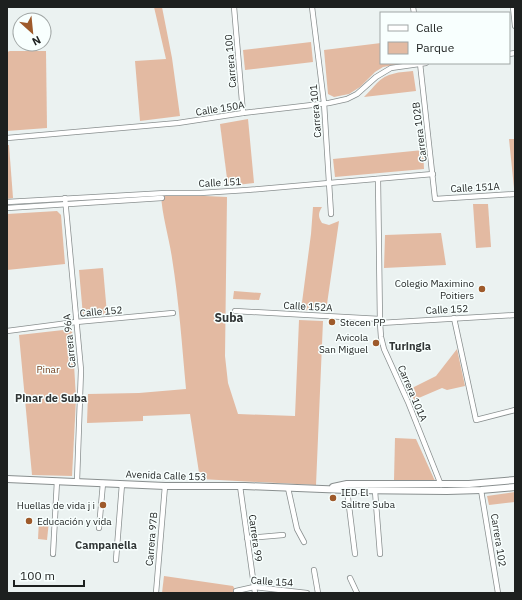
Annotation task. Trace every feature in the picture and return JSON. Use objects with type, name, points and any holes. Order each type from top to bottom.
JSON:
[{"type":"main road","name":"Avenida Calle 153","points":[[7,479],[57,480],[165,486],[240,486],[375,491],[441,488],[515,480]]},
{"type":"main road","name":"Avenida Calle 153","points":[[325,489],[347,484],[482,490],[515,487]]},
{"type":"street","name":"Carrera 100","points":[[234,7],[243,113]]},
{"type":"street","name":"Carrera 101","points":[[312,7],[324,103],[331,214]]},
{"type":"street","points":[[513,7],[515,26]]},
{"type":"street","name":"Calle 150A","points":[[7,138],[178,123],[324,103],[346,99],[357,94],[376,77],[391,68],[414,64]]},
{"type":"street","name":"Carrera 102B","points":[[420,64],[436,198]]},
{"type":"street","name":"Calle 151","points":[[7,208],[65,201],[166,193],[231,191],[433,174]]},
{"type":"street","name":"Carrera 101A","points":[[378,179],[381,337],[384,349],[408,402],[441,488]]},
{"type":"street","name":"Calle 151A","points":[[436,198],[515,194]]},
{"type":"street","name":"Calle 151","points":[[7,202],[162,198]]},
{"type":"street","name":"Carrera 96A","points":[[65,201],[81,376],[77,481]]},
{"type":"street","name":"Calle 152A","points":[[236,311],[380,321]]},
{"type":"street","name":"Calle 152","points":[[7,331],[76,322],[173,313]]},
{"type":"street","name":"Calle 152","points":[[380,321],[515,315]]},
{"type":"street","points":[[454,318],[476,420],[515,410]]},
{"type":"street","points":[[53,554],[57,480]]},
{"type":"street","points":[[99,528],[103,483]]},
{"type":"street","points":[[116,560],[122,484]]},
{"type":"street","name":"Carrera 97B","points":[[156,593],[165,486]]},
{"type":"street","name":"Carrera 99","points":[[240,486],[255,593]]},
{"type":"street","points":[[288,488],[297,529],[304,542]]},
{"type":"street","points":[[347,490],[355,554]]},
{"type":"street","name":"Carrera 102","points":[[482,490],[498,593]]},
{"type":"street","points":[[375,491],[380,554]]},
{"type":"street","points":[[247,538],[283,535]]},
{"type":"street","points":[[314,570],[318,593]]},
{"type":"street","points":[[350,578],[357,593]]},
{"type":"street","name":"Calle 154","points":[[236,591],[254,587],[307,593]]},
{"type":"green space","points":[[154,7],[162,7],[172,58],[180,116],[140,121],[135,61],[166,59]]},
{"type":"green space","points":[[311,42],[313,62],[245,70],[243,50]]},
{"type":"green space","points":[[380,43],[380,64],[399,64],[383,67],[375,72],[360,87],[349,94],[334,97],[328,94],[324,50]]},
{"type":"green space","points":[[7,52],[46,52],[47,128],[7,131]]},
{"type":"green space","points":[[413,71],[416,91],[364,97],[385,77]]},
{"type":"green space","points":[[248,119],[254,183],[228,186],[220,124]]},
{"type":"green space","points":[[509,139],[515,139],[515,188],[514,188]]},
{"type":"green space","points":[[7,145],[9,145],[13,198],[7,199]]},
{"type":"green space","points":[[423,150],[424,169],[335,177],[333,159]]},
{"type":"green space","points":[[161,194],[227,197],[225,356],[228,383],[238,414],[295,416],[299,320],[323,321],[316,485],[200,479],[190,414],[143,416],[143,421],[87,423],[88,394],[139,393],[186,389],[177,291]]},
{"type":"green space","points":[[473,204],[488,204],[491,247],[476,248]]},
{"type":"green space","points":[[313,207],[322,207],[319,215],[322,223],[329,225],[339,221],[326,311],[301,310]]},
{"type":"green space","points":[[57,211],[61,215],[65,264],[7,270],[7,214]]},
{"type":"green space","points":[[441,233],[446,265],[384,268],[385,235]]},
{"type":"green space","points":[[103,268],[107,314],[83,316],[79,270]]},
{"type":"green space","points":[[234,291],[261,293],[259,300],[233,299]]},
{"type":"green space","name":"Pinar","points":[[72,329],[76,399],[72,476],[32,475],[19,335]]},
{"type":"green space","points":[[457,349],[465,386],[447,390],[442,388],[414,400],[410,389],[436,376]]},
{"type":"green space","points":[[395,438],[416,439],[435,481],[394,480]]},
{"type":"green space","points":[[515,492],[515,502],[489,505],[487,496]]},
{"type":"green space","points":[[39,520],[49,521],[47,540],[38,539]]},
{"type":"green space","points":[[164,576],[233,586],[237,593],[162,593]]},
{"type":"place","name":"Colegio Maximino Poitiers","points":[[482,289]]},
{"type":"place","name":"Stecen PP","points":[[332,322]]},
{"type":"place","name":"Avicola San Miguel","points":[[376,343]]},
{"type":"place","name":"IED El Salitre Suba","points":[[333,498]]},
{"type":"place","name":"Huellas de vida j i","points":[[103,505]]},
{"type":"place","name":"Educación y vida","points":[[29,521]]},
{"type":"district","name":"Suba","points":[[229,318]]},
{"type":"district","name":"Turingia","points":[[410,346]]},
{"type":"district","name":"Pinar de Suba","points":[[51,398]]},
{"type":"district","name":"Campanella","points":[[106,545]]}]
